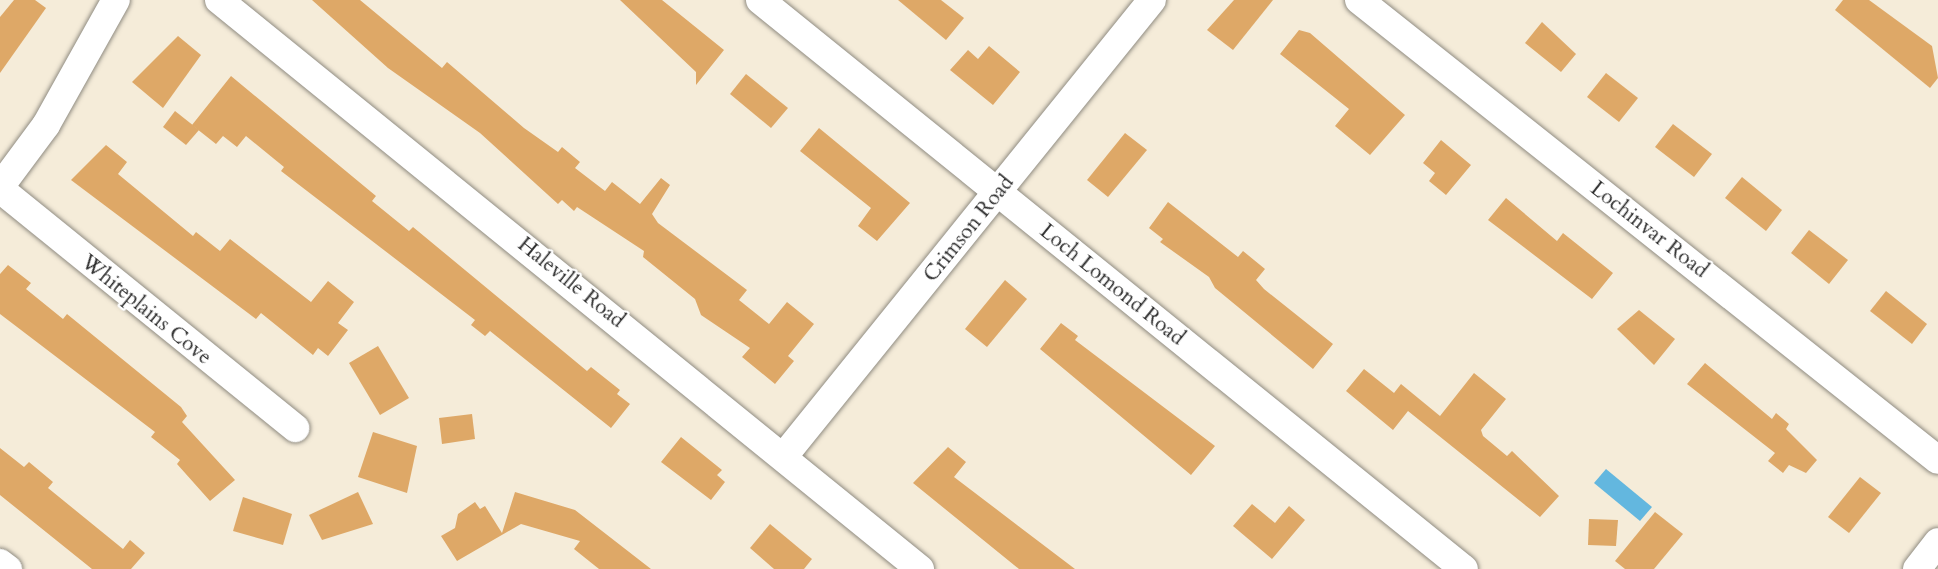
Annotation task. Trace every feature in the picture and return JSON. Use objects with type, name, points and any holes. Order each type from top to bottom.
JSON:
[{"type":"street","points":[[0,188],[46,125],[116,0]]},
{"type":"street","name":"Haleville Road","points":[[219,0],[784,456],[920,569]]},
{"type":"street","name":"Loch Lomond Road","points":[[760,0],[997,194],[1464,569]]},
{"type":"street","name":"Crimson Road","points":[[784,456],[1152,0]]},
{"type":"street","name":"Lochinvar Road","points":[[1359,0],[1938,460]]},
{"type":"street","name":"Whiteplains Cove","points":[[0,188],[295,428]]},
{"type":"street","points":[[1917,569],[1938,542]]},
{"type":"street","points":[[0,563],[8,569]]},
{"type":"water","points":[[1606,469],[1652,507],[1640,521],[1594,483]]},
{"type":"building","points":[[14,0],[35,0],[46,8],[0,73],[0,17]]},
{"type":"building","points":[[312,0],[360,0],[442,68],[447,62],[524,128],[558,152],[562,147],[580,162],[575,168],[605,191],[612,182],[640,204],[661,178],[670,185],[652,214],[658,223],[747,290],[739,300],[769,324],[787,302],[814,324],[788,356],[794,361],[775,384],[742,357],[750,348],[701,315],[695,299],[643,257],[644,251],[577,207],[574,211],[562,200],[558,204],[480,133],[388,68]]},
{"type":"building","points":[[620,0],[662,0],[724,50],[696,85],[696,72]]},
{"type":"building","points":[[898,0],[941,0],[964,18],[946,40]]},
{"type":"building","points":[[1234,0],[1273,0],[1233,50],[1207,30]]},
{"type":"building","points":[[1843,0],[1869,0],[1932,46],[1938,78],[1930,88],[1835,10]]},
{"type":"building","points":[[1542,22],[1576,54],[1561,72],[1525,43]]},
{"type":"building","points":[[1299,30],[1310,33],[1405,115],[1370,155],[1335,126],[1349,109],[1280,54]]},
{"type":"building","points":[[178,36],[201,55],[163,108],[132,82]]},
{"type":"building","points":[[989,46],[1020,72],[993,105],[950,70],[968,50],[978,59]]},
{"type":"building","points":[[1606,73],[1638,98],[1619,122],[1587,97]]},
{"type":"building","points":[[746,74],[788,108],[771,128],[730,94]]},
{"type":"building","points":[[231,76],[376,196],[372,201],[409,231],[413,227],[587,371],[591,367],[620,390],[617,394],[630,404],[611,428],[490,331],[485,336],[471,325],[475,320],[281,171],[284,167],[246,136],[237,147],[223,136],[216,144],[192,125]]},
{"type":"building","points":[[175,111],[199,130],[186,145],[163,127]]},
{"type":"building","points":[[1673,124],[1712,154],[1694,177],[1655,147]]},
{"type":"building","points":[[819,128],[910,203],[877,241],[858,226],[871,208],[800,151]]},
{"type":"building","points":[[1125,133],[1147,150],[1108,197],[1087,180]]},
{"type":"building","points":[[1441,140],[1471,165],[1446,195],[1429,181],[1435,173],[1423,163]]},
{"type":"building","points":[[106,145],[127,162],[118,174],[193,236],[196,232],[220,251],[230,239],[311,302],[328,281],[354,302],[338,323],[348,330],[328,356],[318,348],[313,355],[261,313],[256,319],[71,180]]},
{"type":"building","points":[[1742,177],[1782,210],[1766,231],[1725,198]]},
{"type":"building","points":[[1506,198],[1557,241],[1563,233],[1613,273],[1592,299],[1488,220]]},
{"type":"building","points":[[1168,202],[1238,257],[1243,251],[1265,269],[1256,280],[1264,289],[1333,344],[1313,369],[1215,288],[1209,277],[1160,242],[1163,239],[1149,228]]},
{"type":"building","points":[[1809,230],[1848,260],[1829,284],[1791,253]]},
{"type":"building","points":[[8,265],[31,283],[26,289],[63,319],[67,314],[181,407],[187,416],[182,422],[235,480],[210,501],[177,464],[180,460],[151,437],[155,432],[0,314],[0,274]]},
{"type":"building","points":[[1005,280],[1027,299],[987,347],[965,329]]},
{"type":"building","points":[[1886,291],[1927,324],[1912,344],[1870,311]]},
{"type":"building","points":[[1639,310],[1675,339],[1654,365],[1617,329]]},
{"type":"building","points":[[1061,323],[1078,336],[1075,340],[1215,446],[1191,475],[1040,349]]},
{"type":"building","points":[[378,346],[409,398],[380,415],[349,363]]},
{"type":"building","points":[[1705,363],[1772,419],[1776,413],[1789,424],[1786,429],[1817,460],[1806,473],[1789,465],[1783,473],[1768,461],[1775,453],[1687,384]]},
{"type":"building","points":[[1364,369],[1394,393],[1401,384],[1440,416],[1474,373],[1506,399],[1481,430],[1483,436],[1507,456],[1512,451],[1559,496],[1540,517],[1408,411],[1393,430],[1346,391]]},
{"type":"building","points":[[472,414],[475,439],[442,444],[439,418]]},
{"type":"building","points":[[373,432],[417,446],[407,493],[358,477]]},
{"type":"building","points":[[681,437],[722,470],[717,475],[725,482],[711,500],[661,462]]},
{"type":"building","points":[[948,447],[966,462],[954,477],[1075,569],[1019,569],[913,483]]},
{"type":"building","points":[[0,448],[24,467],[29,462],[53,482],[48,488],[123,549],[130,540],[145,553],[131,569],[92,569],[0,495]]},
{"type":"building","points":[[1860,477],[1881,493],[1849,533],[1828,517]]},
{"type":"building","points":[[358,492],[373,524],[322,540],[309,515]]},
{"type":"building","points":[[515,492],[575,510],[651,569],[599,569],[574,549],[580,541],[521,524],[457,561],[441,536],[455,528],[458,514],[475,502],[480,509],[485,506],[502,533]]},
{"type":"building","points":[[243,497],[292,514],[283,545],[233,531]]},
{"type":"building","points":[[1252,504],[1275,523],[1289,506],[1305,520],[1272,559],[1233,526]]},
{"type":"building","points":[[1655,512],[1683,534],[1654,569],[1625,569],[1615,561]]},
{"type":"building","points":[[1589,519],[1618,520],[1616,546],[1588,545]]},
{"type":"building","points":[[770,524],[812,559],[804,569],[774,569],[750,548]]}]
